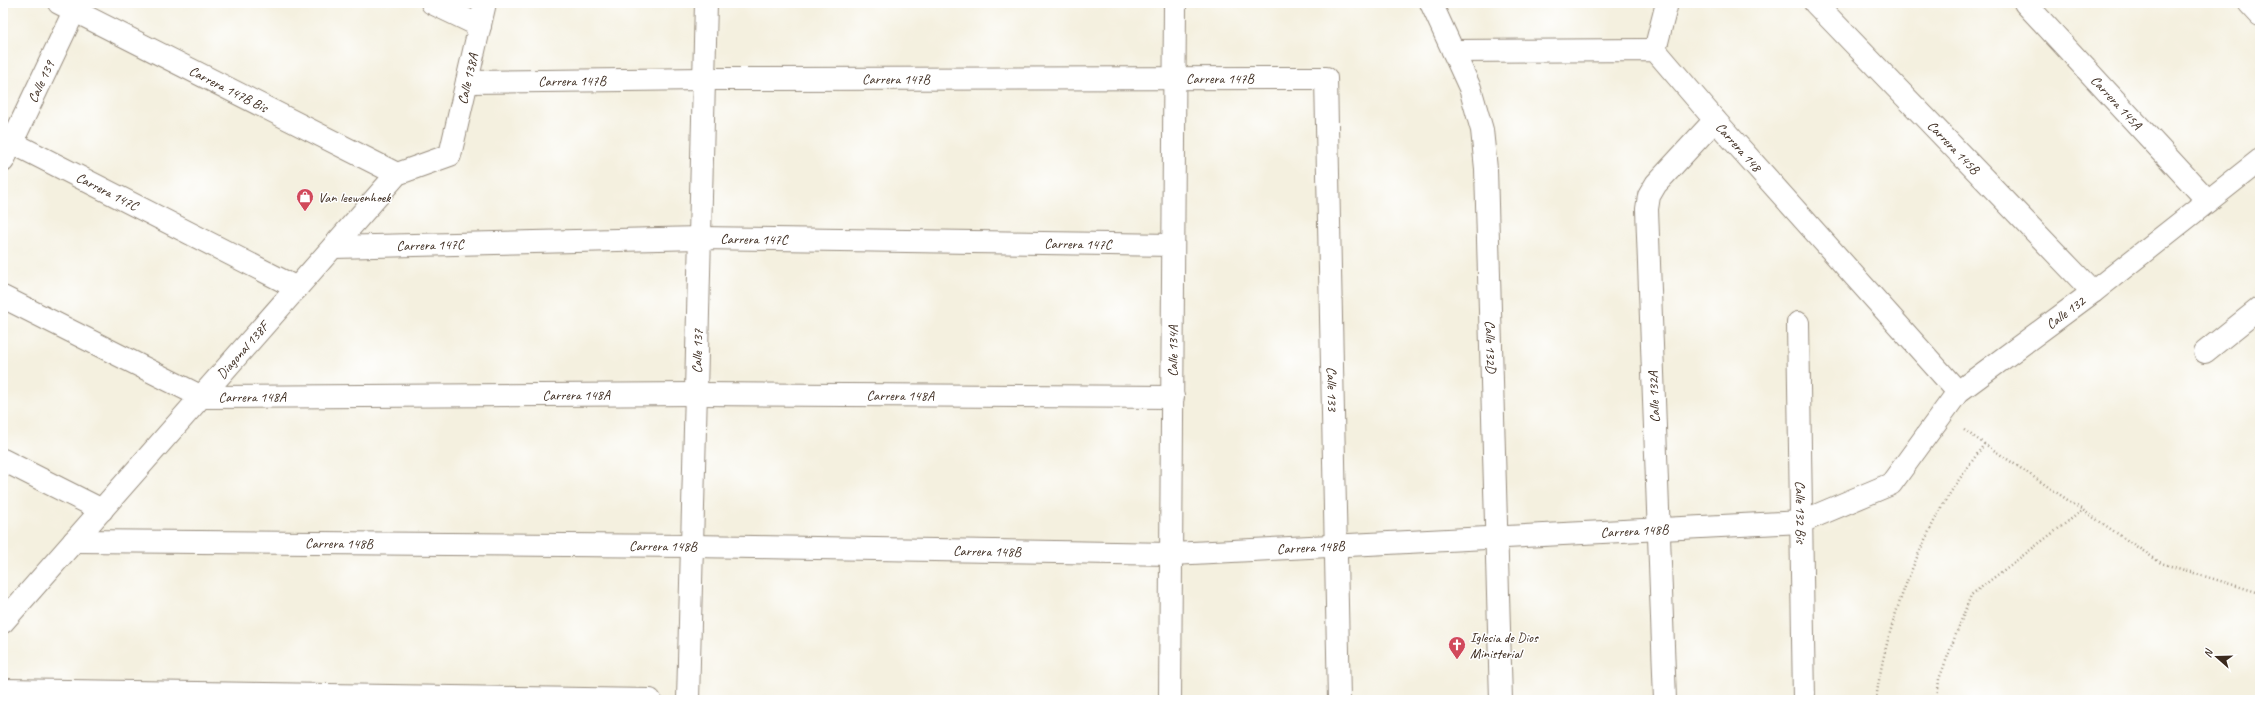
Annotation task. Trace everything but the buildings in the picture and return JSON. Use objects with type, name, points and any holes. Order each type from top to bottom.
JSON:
[{"type":"street","points":[[432,3],[480,26]]},
{"type":"street","name":"Calle 138A","points":[[450,155],[485,3]]},
{"type":"street","name":"Calle 137","points":[[688,700],[706,3]]},
{"type":"street","name":"Calle 134A","points":[[1170,700],[1175,3]]},
{"type":"street","name":"Calle 132D","points":[[1431,3],[1470,88],[1482,130],[1486,169],[1501,700]]},
{"type":"street","points":[[1453,51],[1655,50],[1667,3]]},
{"type":"street","name":"Carrera 145B","points":[[1815,3],[2093,292]]},
{"type":"street","name":"Carrera 145A","points":[[2025,3],[2208,201]]},
{"type":"street","points":[[2249,3],[2260,15]]},
{"type":"street","name":"Calle 139","points":[[6,147],[70,6]]},
{"type":"street","name":"Carrera 147B Bis","points":[[70,6],[397,174]]},
{"type":"street","name":"Carrera 148","points":[[1655,50],[1715,120],[1958,392]]},
{"type":"street","name":"Carrera 147B","points":[[467,82],[704,79],[1326,78]]},
{"type":"street","name":"Calle 133","points":[[1326,78],[1340,700]]},
{"type":"street","name":"Calle 132A","points":[[1665,700],[1646,209],[1649,196],[1656,184],[1715,120]]},
{"type":"street","name":"Carrera 147C","points":[[6,147],[297,288]]},
{"type":"street","name":"Diagonal 138F","points":[[6,615],[102,510],[397,174],[450,155]]},
{"type":"street","name":"Calle 132","points":[[1891,484],[1958,392],[2093,292],[2260,160]]},
{"type":"street","name":"Carrera 147C","points":[[334,247],[700,238],[1174,245]]},
{"type":"street","name":"Carrera 148A","points":[[3,298],[202,397],[697,394],[1173,397]]},
{"type":"street","points":[[2205,352],[2260,308]]},
{"type":"street","name":"Calle 132 Bis","points":[[1798,323],[1804,700]]},
{"type":"street","points":[[3,460],[102,510]]},
{"type":"street","name":"Carrera 148B","points":[[74,541],[692,546],[1172,554],[1801,522],[1891,484]]},
{"type":"street","points":[[3,690],[260,697],[650,700]]},
{"type":"path","points":[[1941,416],[1985,443],[2161,563],[2260,593]]},
{"type":"path","points":[[1876,700],[1879,676],[1907,577],[1939,513],[1985,443]]},
{"type":"path","points":[[1937,700],[1939,679],[1971,595],[2083,510]]},
{"type":"place","name":"Van leewenhoek","points":[[305,212]]},
{"type":"place","name":"Iglesia de Dios Ministerial","points":[[1457,660]]}]
